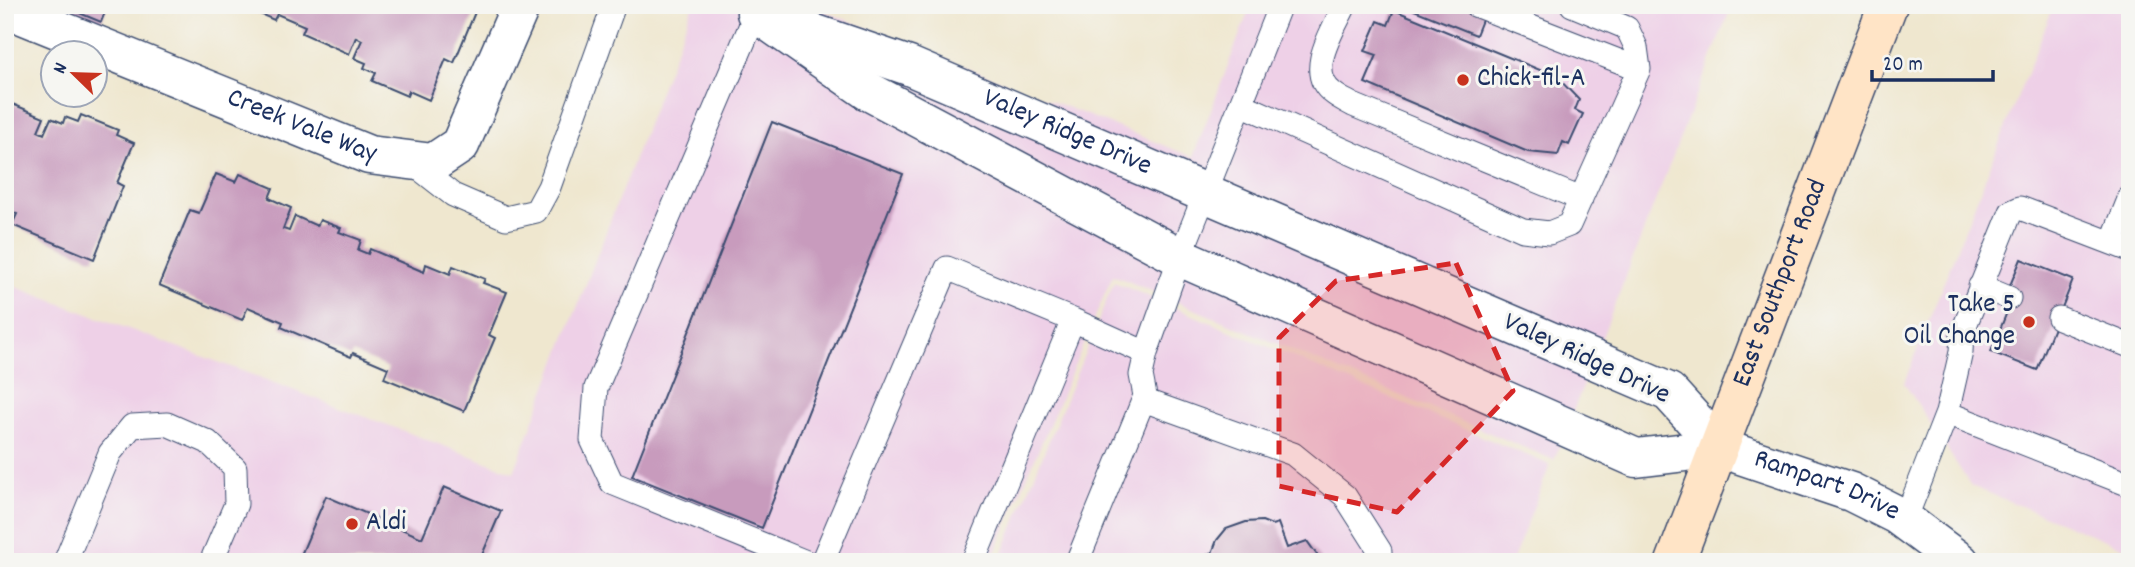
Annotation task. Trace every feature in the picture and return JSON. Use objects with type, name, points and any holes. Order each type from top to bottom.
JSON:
[{"type":"main road","name":"East Southport Road","points":[[1675,562],[1888,5]]},
{"type":"street","name":"Creek Vale Way","points":[[5,8],[369,155],[433,163],[460,145],[521,5]]},
{"type":"street","name":"Valey Ridge Drive","points":[[746,9],[909,65],[1669,392],[1720,447]]},
{"type":"street","name":"Valey Ridge Drive","points":[[746,9],[868,91],[1180,257],[1636,458],[1720,447]]},
{"type":"street","name":"Rampart Drive","points":[[1720,447],[1851,492],[1905,520],[1960,562]]},
{"type":"lane","points":[[409,161],[453,195],[506,218],[536,211],[549,187],[614,5]]},
{"type":"lane","points":[[1280,5],[1180,257],[1146,353],[1141,375],[1146,401],[1293,454],[1345,496],[1380,551],[1380,562]]},
{"type":"lane","points":[[1345,5],[1320,66],[1322,79],[1331,92],[1353,104],[1581,199]]},
{"type":"lane","points":[[1475,5],[1639,69]]},
{"type":"lane","points":[[1241,104],[1523,230],[1549,233],[1569,225],[1639,69],[1636,47],[1627,28],[1572,5]]},
{"type":"lane","points":[[746,9],[596,388],[592,440],[612,483],[806,562]]},
{"type":"lane","points":[[1905,520],[1947,413],[1961,352],[1962,332],[2011,212],[2021,208],[2121,246],[2130,197]]},
{"type":"lane","points":[[822,562],[947,268],[1146,353]]},
{"type":"lane","points":[[1980,286],[2009,298]]},
{"type":"lane","points":[[2059,318],[2130,346]]},
{"type":"lane","points":[[973,562],[1073,320]]},
{"type":"lane","points":[[1077,562],[1145,396]]},
{"type":"lane","points":[[1947,413],[2130,485]]},
{"type":"lane","points":[[65,562],[110,453],[132,426],[167,424],[208,442],[235,468],[236,504],[211,562]]},
{"type":"highlighted area","points":[[1456,263],[1513,391],[1397,512],[1279,486],[1279,338],[1336,281]]},
{"type":"shaded area","points":[[693,5],[809,5],[1193,157],[1251,5],[1732,5],[1554,460],[1113,275],[991,562],[5,562],[5,283],[514,472]]},
{"type":"shaded area","points":[[2054,5],[2130,5],[2130,550],[1971,486],[1904,383]]},
{"type":"shaded area","points":[[1114,282],[1550,465],[1512,562],[999,562]]},
{"type":"building","points":[[60,5],[108,5],[101,22]]},
{"type":"building","points":[[239,5],[478,5],[454,63],[446,59],[429,100],[409,91],[407,96],[372,81],[376,73],[364,68],[366,63],[354,58],[362,40],[356,37],[349,54],[302,33],[305,26],[277,14],[274,20]]},
{"type":"building","points":[[1416,5],[1488,5],[1476,35],[1414,10]]},
{"type":"building","name":"Chick-fil-A","points":[[1394,10],[1557,77],[1579,100],[1575,110],[1583,114],[1569,145],[1563,142],[1558,155],[1528,152],[1365,83],[1377,55],[1365,51],[1378,21],[1388,25]]},
{"type":"building","points":[[5,101],[44,117],[38,131],[44,134],[51,118],[63,123],[65,117],[78,122],[81,115],[118,130],[116,135],[134,143],[117,183],[123,186],[94,259],[12,225],[17,214],[5,209]]},
{"type":"building","points":[[772,122],[903,174],[762,528],[632,476]]},
{"type":"building","points":[[216,174],[236,182],[240,174],[273,188],[269,198],[291,208],[283,229],[289,231],[295,216],[317,226],[320,220],[341,228],[339,232],[361,240],[358,250],[368,254],[370,249],[424,272],[426,264],[450,274],[453,266],[485,279],[483,283],[507,292],[489,335],[495,338],[464,411],[384,378],[388,368],[353,353],[351,357],[281,327],[283,322],[248,307],[242,320],[159,285],[190,210],[199,213]]},
{"type":"building","name":"Take 5 Oil Change","points":[[2021,259],[2073,280],[2037,370],[1991,352],[2015,292],[2008,290]]},
{"type":"building","name":"Aldi","points":[[444,487],[501,511],[479,562],[298,562],[326,496],[422,538]]},
{"type":"building","points":[[1262,521],[1272,525],[1278,523],[1287,548],[1307,541],[1322,562],[1189,562],[1212,553],[1217,540],[1226,529],[1246,522]]},
{"type":"place","name":"Chick-fil-A","points":[[1463,80]]},
{"type":"place","name":"Take 5 Oil Change","points":[[2029,322]]},
{"type":"place","name":"Aldi","points":[[352,524]]}]
